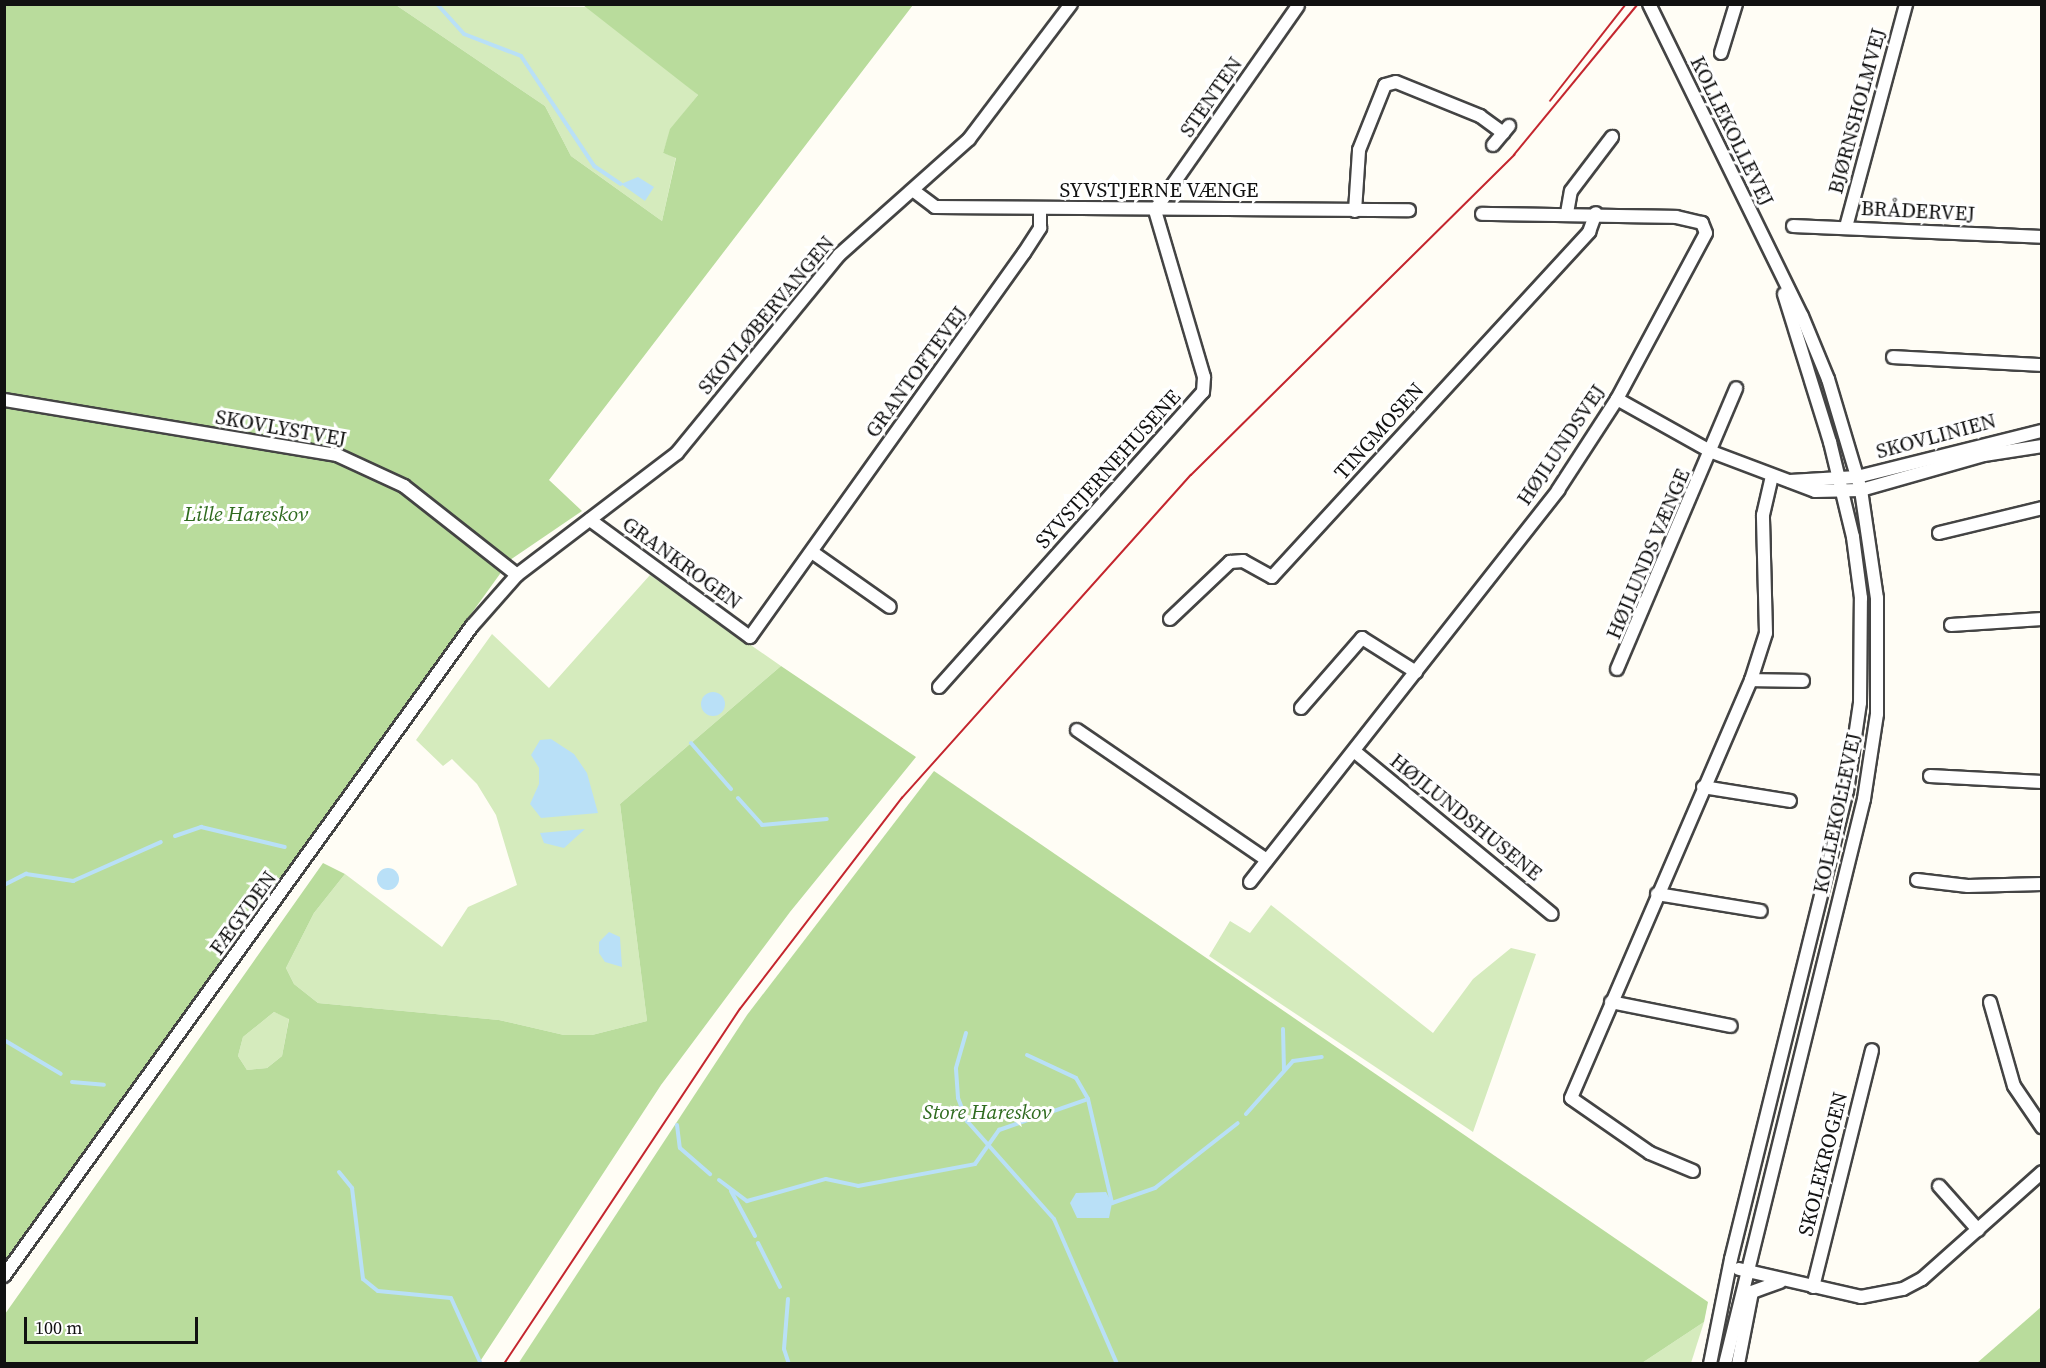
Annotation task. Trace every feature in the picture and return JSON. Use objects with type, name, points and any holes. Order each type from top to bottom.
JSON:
[{"type":"street","name":"SKOVLØBERVANGEN","points":[[517,575],[677,453],[839,255],[914,191],[969,139],[1071,4]]},
{"type":"street","name":"KOLLEKOLLEVEJ","points":[[1649,4],[1828,379],[1861,490],[1877,597],[1878,681],[1871,768],[1744,1270],[1725,1364]]},
{"type":"street","points":[[1721,53],[1736,4]]},
{"type":"street","name":"BJØRNSHOLMVEJ","points":[[1845,227],[1906,4]]},
{"type":"street","name":"STENTEN","points":[[1155,210],[1298,6]]},
{"type":"street","points":[[1355,211],[1359,150],[1385,85],[1396,82],[1506,130],[1493,145]]},
{"type":"street","points":[[1567,213],[1571,191],[1612,137]]},
{"type":"street","name":"SYVSTJERNE VÆNGE","points":[[914,191],[935,207],[1409,210]]},
{"type":"street","name":"GRANTOFTEVEJ","points":[[750,637],[1024,253],[1040,228],[1040,209]]},
{"type":"street","name":"SYVSTJERNEHUSENE","points":[[939,687],[1203,392],[1203,376],[1155,210]]},
{"type":"street","points":[[1482,214],[1596,213]]},
{"type":"street","name":"HØJLUNDSVEJ","points":[[1250,882],[1558,490],[1617,399],[1704,239],[1702,223],[1596,213]]},
{"type":"street","name":"TINGMOSEN","points":[[1170,619],[1230,562],[1243,561],[1272,577],[1589,232],[1596,213]]},
{"type":"street","name":"BRÅDERVEJ","points":[[1793,226],[2042,237]]},
{"type":"street","name":"KOLLEKOLLEVEJ","points":[[1710,1364],[1729,1267],[1857,738],[1861,598],[1844,492],[1779,275]]},
{"type":"street","points":[[1893,357],[2042,365]]},
{"type":"street","name":"HØJLUNDS VÆNGE","points":[[1617,669],[1712,452],[1736,388]]},
{"type":"street","name":"HØJLUNDS VÆNGE","points":[[1617,399],[1712,452],[1809,490],[1844,492]]},
{"type":"street","name":"SKOVLYSTVEJ","points":[[4,400],[338,454],[404,486],[517,575]]},
{"type":"street","name":"SKOVLINIEN","points":[[1840,478],[1857,477],[2042,431]]},
{"type":"street","name":"SKOVLINIEN","points":[[1844,492],[1861,490],[1984,455],[2042,446]]},
{"type":"street","points":[[1693,1171],[1650,1153],[1571,1098],[1751,680],[1766,633],[1763,514],[1772,476]]},
{"type":"street","name":"HØJLUNDS VÆNGE","points":[[1789,481],[1840,478]]},
{"type":"street","points":[[1939,533],[2042,508]]},
{"type":"street","name":"GRANKROGEN","points":[[590,520],[750,637]]},
{"type":"street","points":[[812,552],[890,607]]},
{"type":"street","name":"FÆGYDEN","points":[[4,1276],[472,626],[517,575]]},
{"type":"street","points":[[1951,625],[2042,620]]},
{"type":"street","points":[[1302,708],[1362,638],[1416,672]]},
{"type":"street","points":[[1751,680],[1803,681]]},
{"type":"street","points":[[1077,730],[1267,860]]},
{"type":"street","name":"HØJLUNDSHUSENE","points":[[1354,751],[1552,914]]},
{"type":"street","points":[[1930,776],[2042,782]]},
{"type":"street","points":[[1703,787],[1790,801]]},
{"type":"street","points":[[1917,880],[1968,886],[2042,884]]},
{"type":"street","points":[[1657,894],[1761,911]]},
{"type":"street","points":[[1611,1002],[1731,1026]]},
{"type":"street","points":[[1990,1002],[2014,1086],[2042,1127]]},
{"type":"street","name":"SKOLEKROGEN","points":[[1813,1287],[1872,1050]]},
{"type":"street","points":[[1729,1267],[1861,1297],[1903,1289],[1978,1230],[2042,1172]]},
{"type":"street","points":[[1939,1186],[1978,1230]]},
{"type":"street","points":[[1738,1364],[1752,1292],[1766,1283],[1787,1281]]},
{"type":"green space","name":"Lille Hareskov","points":[[5,5],[396,5],[545,106],[571,156],[662,221],[676,158],[663,153],[670,129],[698,95],[583,5],[913,5],[549,480],[582,511],[510,560],[5,1260]]},
{"type":"green space","points":[[396,5],[593,7],[698,95],[671,129],[663,153],[676,157],[662,221],[571,156],[545,106]]},
{"type":"green space","points":[[650,575],[781,666],[620,804],[647,1021],[592,1035],[564,1035],[499,1020],[318,1003],[294,984],[286,968],[314,913],[345,874],[442,947],[468,907],[517,885],[496,815],[477,784],[452,759],[443,766],[416,740],[492,634],[549,688]]},
{"type":"green space","points":[[781,666],[916,757],[790,912],[661,1085],[479,1363],[5,1363],[5,1314],[323,863],[345,874],[314,913],[286,968],[294,984],[318,1003],[499,1020],[564,1035],[592,1035],[647,1021],[620,804]],"holes":[[[274,1012],[289,1019],[282,1056],[267,1068],[247,1070],[238,1056],[243,1037]]]},
{"type":"green space","name":"Store Hareskov","points":[[934,771],[1708,1302],[1704,1322],[1642,1363],[518,1364],[747,1015]]},
{"type":"green space","points":[[1271,905],[1433,1033],[1473,979],[1511,948],[1536,954],[1473,1132],[1209,956],[1230,921],[1250,933]]},
{"type":"green space","points":[[274,1012],[289,1018],[282,1056],[267,1068],[247,1070],[238,1056],[243,1037]]},
{"type":"green space","points":[[2041,1307],[2041,1363],[1977,1363]]},
{"type":"green space","points":[[1704,1322],[1691,1363],[1642,1363]]},
{"type":"water","points":[[638,177],[654,187],[645,201],[621,184]]},
{"type":"water","points":[[713,692],[718,693],[724,699],[724,709],[718,715],[713,716],[708,715],[702,709],[701,704],[702,699],[708,693]]},
{"type":"water","points":[[551,739],[574,754],[587,773],[598,813],[541,818],[530,804],[539,784],[539,768],[531,755],[540,740]]},
{"type":"water","points":[[585,829],[564,848],[544,843],[540,833]]},
{"type":"water","points":[[388,868],[396,871],[399,879],[396,887],[388,890],[380,887],[377,879],[380,871]]},
{"type":"water","points":[[609,932],[620,937],[622,967],[605,962],[599,953],[599,942]]},
{"type":"water","points":[[1106,1192],[1112,1203],[1109,1218],[1077,1218],[1070,1203],[1076,1193]]},
{"type":"waterway","points":[[437,4],[464,34],[521,56],[594,166],[621,184]]},
{"type":"waterway","points":[[691,743],[731,789]]},
{"type":"waterway","points":[[738,798],[762,825],[827,819]]},
{"type":"waterway","points":[[175,836],[201,827],[285,847]]},
{"type":"waterway","points":[[4,885],[26,874],[73,881],[161,842]]},
{"type":"waterway","points":[[1283,1029],[1284,1070]]},
{"type":"waterway","points":[[966,1033],[956,1069],[958,1098],[967,1121],[1054,1219],[1117,1364]]},
{"type":"waterway","points":[[4,1040],[61,1074]]},
{"type":"waterway","points":[[1027,1055],[1076,1078],[1088,1099]]},
{"type":"waterway","points":[[1246,1114],[1293,1061],[1322,1057]]},
{"type":"waterway","points":[[72,1082],[104,1085]]},
{"type":"waterway","points":[[719,1180],[747,1201],[826,1179],[858,1186],[975,1164],[999,1130],[1088,1099],[1112,1203],[1155,1188],[1238,1123]]},
{"type":"waterway","points":[[677,1125],[680,1148],[710,1174]]},
{"type":"waterway","points":[[339,1172],[352,1188],[363,1279],[378,1291],[451,1298],[480,1362]]},
{"type":"waterway","points":[[731,1191],[755,1236]]},
{"type":"waterway","points":[[758,1243],[780,1287]]},
{"type":"waterway","points":[[788,1299],[784,1349],[789,1364]]},
{"type":"tram line","points":[[1550,101],[1626,4]]},
{"type":"tram line","points":[[504,1364],[740,1009],[902,798],[1191,475],[1514,155],[1638,4]]}]
